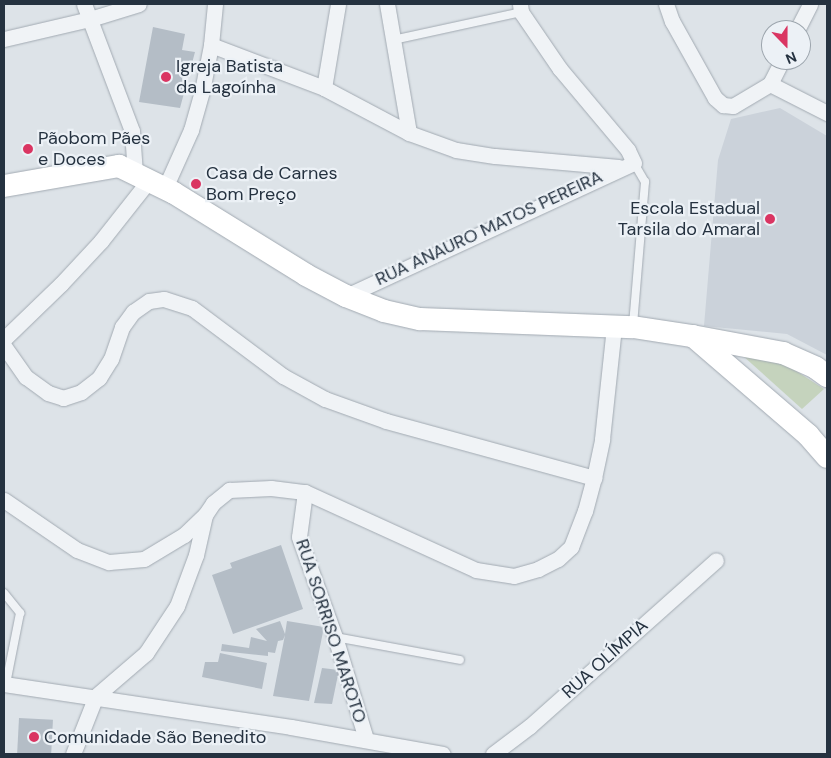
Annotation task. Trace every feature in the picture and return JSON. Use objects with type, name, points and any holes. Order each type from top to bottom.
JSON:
[{"type":"main road","points":[[4,186],[119,166],[150,180],[306,275],[346,296],[384,311],[420,319],[623,327],[692,336],[783,353],[816,368],[827,376]]},
{"type":"main road","points":[[692,336],[808,435],[827,457]]},
{"type":"street","points":[[84,4],[150,180]]},
{"type":"street","points":[[4,39],[90,19],[139,4]]},
{"type":"street","points":[[4,339],[61,284],[101,241],[191,130],[202,91],[211,45],[215,4]]},
{"type":"street","points":[[324,88],[338,4]]},
{"type":"street","points":[[387,4],[408,133]]},
{"type":"street","points":[[666,4],[672,21],[715,98],[723,105],[734,106],[770,84],[777,70]]},
{"type":"street","points":[[802,20],[810,4]]},
{"type":"street","points":[[211,45],[324,88],[408,133],[456,150],[495,156],[628,165],[628,150],[560,69],[520,8]]},
{"type":"street","points":[[770,84],[827,114]]},
{"type":"street","name":"RUA ANAURO MATOS PEREIRA","points":[[346,296],[628,165]]},
{"type":"street","points":[[4,346],[26,377],[55,396],[63,398],[81,392],[99,378],[111,359],[122,327],[133,312],[149,300],[164,300],[192,308],[283,376],[325,399],[386,421],[594,478]]},
{"type":"street","points":[[4,500],[77,550],[109,562],[144,559],[184,535],[205,515],[213,503],[229,490],[271,488],[305,492],[476,570],[514,576],[551,563],[571,547],[585,511],[594,478],[623,327]]},
{"type":"street","name":"RUA SORRISO MAROTO","points":[[305,492],[299,537],[335,636],[366,739]]},
{"type":"street","points":[[73,754],[96,696],[146,653],[177,606],[196,555],[205,515]]},
{"type":"street","name":"RUA OLÍMPIA","points":[[493,754],[530,726],[716,560]]},
{"type":"street","points":[[5,684],[96,696],[366,739],[443,754]]},
{"type":"lane","points":[[393,40],[520,8]]},
{"type":"lane","points":[[623,327],[645,182],[628,165]]},
{"type":"lane","points":[[4,593],[20,614],[5,684]]},
{"type":"lane","points":[[335,636],[460,660]]},
{"type":"shaded area","name":"Escola Estadual Tarsila do Amaral","points":[[780,108],[827,136],[827,355],[787,334],[704,326],[718,160],[731,119]]},
{"type":"green space","points":[[752,353],[790,367],[824,389],[802,409],[742,355]]},
{"type":"building","name":"Igreja Batista da Lagoínha","points":[[153,27],[185,34],[182,50],[195,52],[180,108],[139,102]]},
{"type":"building","points":[[281,545],[303,609],[233,634],[212,575],[232,568],[230,563]]},
{"type":"building","points":[[280,621],[285,634],[287,621],[324,627],[309,701],[273,696],[285,635],[283,640],[278,641],[275,653],[268,652],[268,656],[221,651],[222,644],[249,648],[251,637],[267,641],[256,629]]},
{"type":"building","points":[[220,653],[267,663],[262,689],[202,677],[205,662],[218,662]]},
{"type":"building","points":[[322,668],[339,670],[332,704],[314,703]]},
{"type":"building","name":"Comunidade São Benedito","points":[[19,718],[53,720],[51,754],[17,754]]},
{"type":"place","name":"Igreja Batista da Lagoínha","points":[[166,77]]},
{"type":"place","name":"Pãobom Pães e Doces","points":[[28,149]]},
{"type":"place","name":"Casa de Carnes Bom Preço","points":[[196,184]]},
{"type":"place","name":"Escola Estadual Tarsila do Amaral","points":[[770,219]]},
{"type":"place","name":"Comunidade São Benedito","points":[[34,737]]}]
